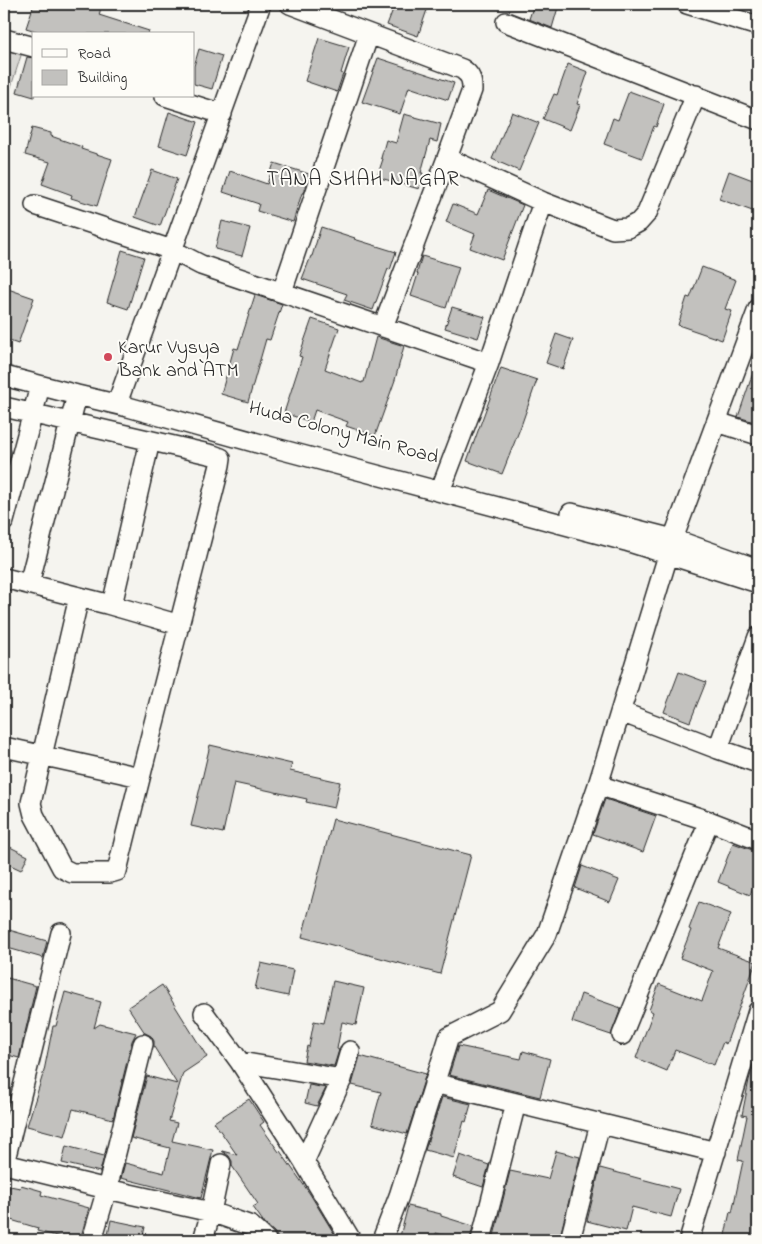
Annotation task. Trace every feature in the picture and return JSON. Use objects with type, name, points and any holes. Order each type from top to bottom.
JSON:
[{"type":"street","points":[[119,400],[261,4]]},
{"type":"street","points":[[290,4],[462,69],[470,75],[472,90],[383,326]]},
{"type":"street","points":[[687,4],[758,26]]},
{"type":"street","points":[[506,22],[758,120]]},
{"type":"street","points":[[282,292],[369,34]]},
{"type":"street","points":[[4,39],[32,47]]},
{"type":"street","points":[[447,158],[543,202],[613,229],[628,228],[639,222],[647,212],[696,95]]},
{"type":"street","points":[[171,98],[222,114]]},
{"type":"street","points":[[444,481],[489,363],[543,202]]},
{"type":"street","points":[[35,205],[172,250],[201,265],[489,363]]},
{"type":"street","points":[[382,1240],[449,1037],[500,1011],[548,934],[598,785],[671,547],[758,309]]},
{"type":"street","name":"Huda Colony Main Road","points":[[4,366],[119,400],[444,481],[671,547]]},
{"type":"street","points":[[4,376],[77,395],[119,400],[616,539],[671,547],[758,569]]},
{"type":"street","points":[[4,521],[40,386]]},
{"type":"street","points":[[29,584],[77,395]]},
{"type":"street","points":[[4,407],[221,458],[117,871],[110,873],[72,873],[62,868],[34,815],[31,803],[79,597]]},
{"type":"street","points":[[716,422],[758,435]]},
{"type":"street","points":[[112,605],[150,441]]},
{"type":"street","points":[[671,547],[758,584]]},
{"type":"street","points":[[4,578],[112,605],[180,626]]},
{"type":"street","points":[[718,749],[758,637]]},
{"type":"street","points":[[621,712],[758,763]]},
{"type":"street","points":[[4,746],[41,756],[140,777]]},
{"type":"street","points":[[598,785],[708,821],[758,840]]},
{"type":"street","points":[[622,1035],[708,821]]},
{"type":"street","points":[[61,933],[4,1164],[211,1212],[251,1226],[266,1240]]},
{"type":"street","points":[[689,1240],[758,1011]]},
{"type":"street","points":[[204,1013],[240,1062],[351,1240]]},
{"type":"street","points":[[92,1240],[107,1189],[143,1044]]},
{"type":"street","points":[[304,1162],[342,1079],[350,1052]]},
{"type":"street","points":[[240,1062],[342,1079]]},
{"type":"street","points":[[434,1083],[716,1152]]},
{"type":"street","points":[[481,1240],[516,1103]]},
{"type":"street","points":[[570,1240],[600,1124]]},
{"type":"street","points":[[203,1240],[211,1212],[220,1164]]},
{"type":"shaded area","points":[[4,39],[24,46],[9,93],[4,91]]},
{"type":"building","points":[[34,4],[102,4],[99,15],[149,31],[39,32],[26,28]]},
{"type":"building","points":[[395,4],[429,4],[418,36],[387,25]]},
{"type":"building","points":[[534,4],[559,4],[552,28],[529,19]]},
{"type":"building","points":[[319,38],[349,47],[337,92],[305,81]]},
{"type":"building","points":[[199,49],[222,56],[212,89],[195,84],[195,63]]},
{"type":"building","points":[[27,57],[32,58],[32,96],[17,92]]},
{"type":"building","points":[[378,58],[454,83],[448,100],[409,87],[400,114],[362,102]]},
{"type":"building","points":[[568,64],[588,72],[577,104],[580,105],[570,130],[543,119],[554,94],[557,95]]},
{"type":"building","points":[[629,91],[664,104],[642,158],[604,144],[613,118],[618,120]]},
{"type":"building","points":[[169,112],[198,122],[187,155],[159,146]]},
{"type":"building","points":[[512,112],[539,123],[519,171],[492,159]]},
{"type":"building","points":[[404,114],[441,124],[437,142],[430,140],[421,173],[423,173],[419,189],[377,177],[383,159],[381,158],[386,140],[396,143]]},
{"type":"building","points":[[32,128],[51,133],[51,136],[82,147],[81,149],[112,159],[97,206],[71,198],[72,195],[42,184],[50,162],[25,155]]},
{"type":"building","points":[[274,163],[309,174],[293,222],[257,211],[259,204],[223,192],[230,171],[267,184]]},
{"type":"building","points":[[152,170],[177,179],[160,226],[135,217]]},
{"type":"building","points":[[729,171],[758,182],[758,213],[719,199]]},
{"type":"building","points":[[488,190],[523,205],[502,260],[470,248],[475,234],[446,222],[453,204],[478,214]]},
{"type":"building","points":[[222,221],[250,228],[242,256],[215,249]]},
{"type":"building","points":[[321,227],[396,252],[373,310],[344,300],[347,294],[302,279]]},
{"type":"building","points":[[122,250],[144,257],[128,309],[107,302]]},
{"type":"building","points":[[422,256],[459,267],[446,308],[411,296]]},
{"type":"building","points":[[702,267],[736,280],[725,309],[732,311],[722,340],[678,325],[687,297],[690,298]]},
{"type":"building","points":[[8,289],[34,298],[18,344],[4,339],[4,301]]},
{"type":"building","points":[[255,295],[282,304],[270,340],[266,339],[248,402],[221,394],[234,348],[238,349]]},
{"type":"building","points":[[452,307],[485,317],[478,338],[445,328]]},
{"type":"building","points":[[312,319],[339,328],[325,369],[362,383],[364,382],[376,337],[404,346],[395,380],[375,436],[346,426],[348,422],[315,410],[311,422],[284,413],[302,357],[299,356]]},
{"type":"building","points":[[556,334],[573,340],[563,369],[546,363]]},
{"type":"building","points":[[756,364],[758,365],[758,423],[738,417]]},
{"type":"building","points":[[501,368],[537,380],[502,474],[467,461]]},
{"type":"building","points":[[679,672],[706,682],[690,722],[664,712]]},
{"type":"building","points":[[210,745],[292,764],[290,771],[340,782],[334,808],[306,802],[307,799],[234,783],[223,833],[191,826]]},
{"type":"building","points":[[605,799],[656,816],[643,852],[593,834]]},
{"type":"building","points":[[333,819],[471,855],[440,974],[302,937]]},
{"type":"building","points":[[733,843],[758,852],[758,875],[750,895],[718,882]]},
{"type":"building","points":[[4,844],[28,856],[21,870],[4,862]]},
{"type":"building","points":[[582,866],[619,880],[610,902],[575,888]]},
{"type":"building","points":[[699,902],[731,914],[718,948],[756,962],[726,1044],[723,1042],[714,1065],[675,1050],[667,1071],[636,1058],[653,1012],[649,1010],[659,984],[702,1001],[713,971],[680,958]]},
{"type":"building","points":[[9,930],[47,941],[43,958],[4,947]]},
{"type":"building","points":[[261,963],[293,970],[288,996],[255,989]]},
{"type":"building","points":[[4,977],[36,986],[19,1058],[4,1054]]},
{"type":"building","points":[[333,981],[364,988],[356,1025],[342,1022],[337,1049],[339,1050],[334,1066],[304,1061],[314,1021],[324,1023]]},
{"type":"building","points":[[162,985],[207,1057],[183,1073],[169,1121],[177,1123],[172,1141],[213,1150],[201,1198],[121,1178],[125,1163],[164,1173],[170,1148],[131,1138],[147,1076],[177,1084],[154,1047],[154,1041],[151,1036],[145,1033],[128,1007]]},
{"type":"building","points":[[65,992],[101,1002],[94,1028],[100,1024],[136,1033],[132,1041],[113,1119],[73,1109],[65,1136],[27,1126],[44,1071],[53,1026],[56,1026]]},
{"type":"building","points":[[581,994],[621,1008],[611,1035],[572,1022]]},
{"type":"building","points":[[458,1046],[521,1059],[523,1051],[550,1059],[540,1097],[449,1075]]},
{"type":"building","points":[[360,1056],[426,1074],[407,1134],[372,1124],[381,1092],[352,1085]]},
{"type":"building","points":[[754,1064],[758,1065],[758,1240],[724,1240],[743,1161],[738,1160],[747,1116],[742,1115]]},
{"type":"building","points":[[309,1085],[326,1088],[317,1106],[305,1103]]},
{"type":"building","points":[[442,1097],[471,1104],[466,1122],[464,1121],[454,1158],[425,1150]]},
{"type":"building","points":[[249,1099],[264,1122],[260,1125],[310,1194],[338,1240],[277,1240],[277,1236],[265,1224],[253,1207],[258,1204],[232,1166],[229,1156],[222,1151],[237,1155],[214,1122]]},
{"type":"building","points":[[66,1146],[104,1156],[100,1172],[62,1163]]},
{"type":"building","points":[[556,1151],[580,1157],[559,1240],[525,1238],[524,1240],[493,1240],[510,1171],[548,1179]]},
{"type":"building","points":[[460,1155],[489,1165],[483,1187],[453,1177]]},
{"type":"building","points":[[600,1168],[679,1189],[671,1217],[632,1207],[626,1231],[587,1221]]},
{"type":"building","points":[[21,1185],[42,1191],[41,1195],[89,1208],[80,1240],[72,1240],[37,1231],[38,1228],[4,1218],[4,1197],[7,1198],[10,1186],[20,1188]]},
{"type":"building","points":[[408,1206],[441,1214],[441,1216],[473,1226],[470,1240],[459,1240],[436,1233],[435,1240],[399,1240]]},
{"type":"building","points":[[111,1220],[145,1227],[142,1240],[107,1240]]},
{"type":"place","name":"Karur Vysya Bank and ATM","points":[[108,357]]},
{"type":"district","name":"TANA SHAH NAGAR","points":[[363,178]]}]
